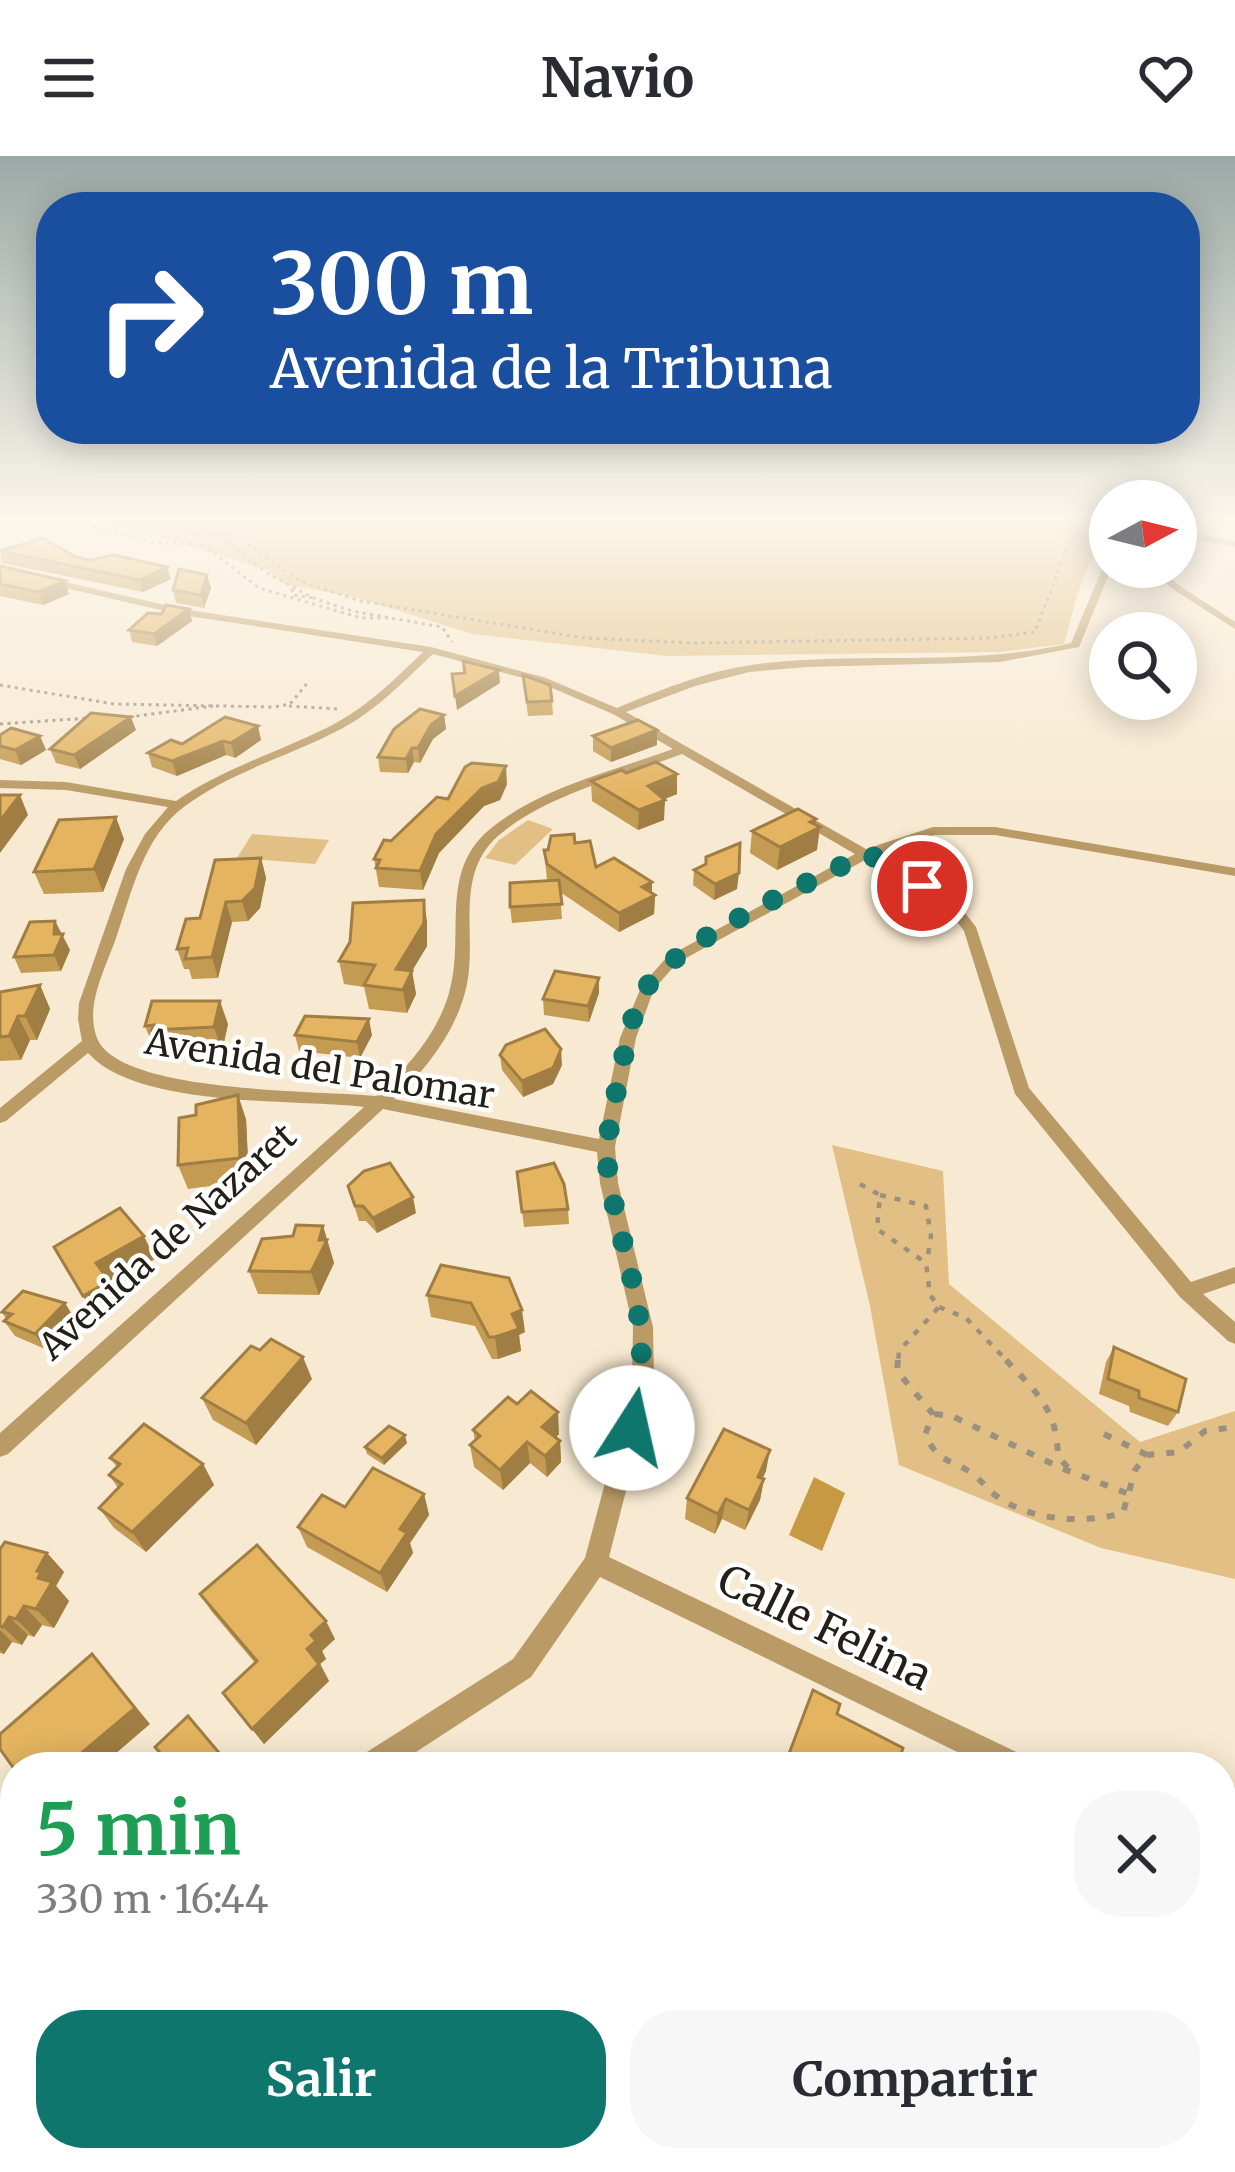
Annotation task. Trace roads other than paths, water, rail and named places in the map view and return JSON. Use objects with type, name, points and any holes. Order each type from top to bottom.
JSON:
[{"type":"street","points":[[202,615],[431,650],[542,680],[617,712],[685,749],[950,903],[971,930],[1021,1090],[1187,1291],[1235,1335]]},
{"type":"street","points":[[617,712],[667,691],[766,666],[1024,660],[1075,645],[1088,615]]},
{"type":"street","name":"Avenida del Palomar","points":[[431,650],[341,725],[177,806],[146,843],[101,959],[83,1010],[91,1042],[105,1061],[139,1076],[177,1084],[379,1102],[606,1147]]},
{"type":"street","name":"Avenida de Nazaret","points":[[0,1448],[434,1047],[448,1018],[464,960],[464,872],[477,851],[518,815],[685,749]]},
{"type":"street","points":[[0,784],[66,786],[177,806]]},
{"type":"street","points":[[392,1752],[522,1668],[596,1562],[643,1382],[643,1328],[609,1183],[606,1147],[628,1038],[646,988],[672,960],[867,853],[933,831],[995,831],[1235,872]]},
{"type":"street","points":[[0,1118],[91,1042]]},
{"type":"street","points":[[1187,1291],[1235,1275]]},
{"type":"street","name":"Calle Felina","points":[[596,1562],[986,1752]]}]
